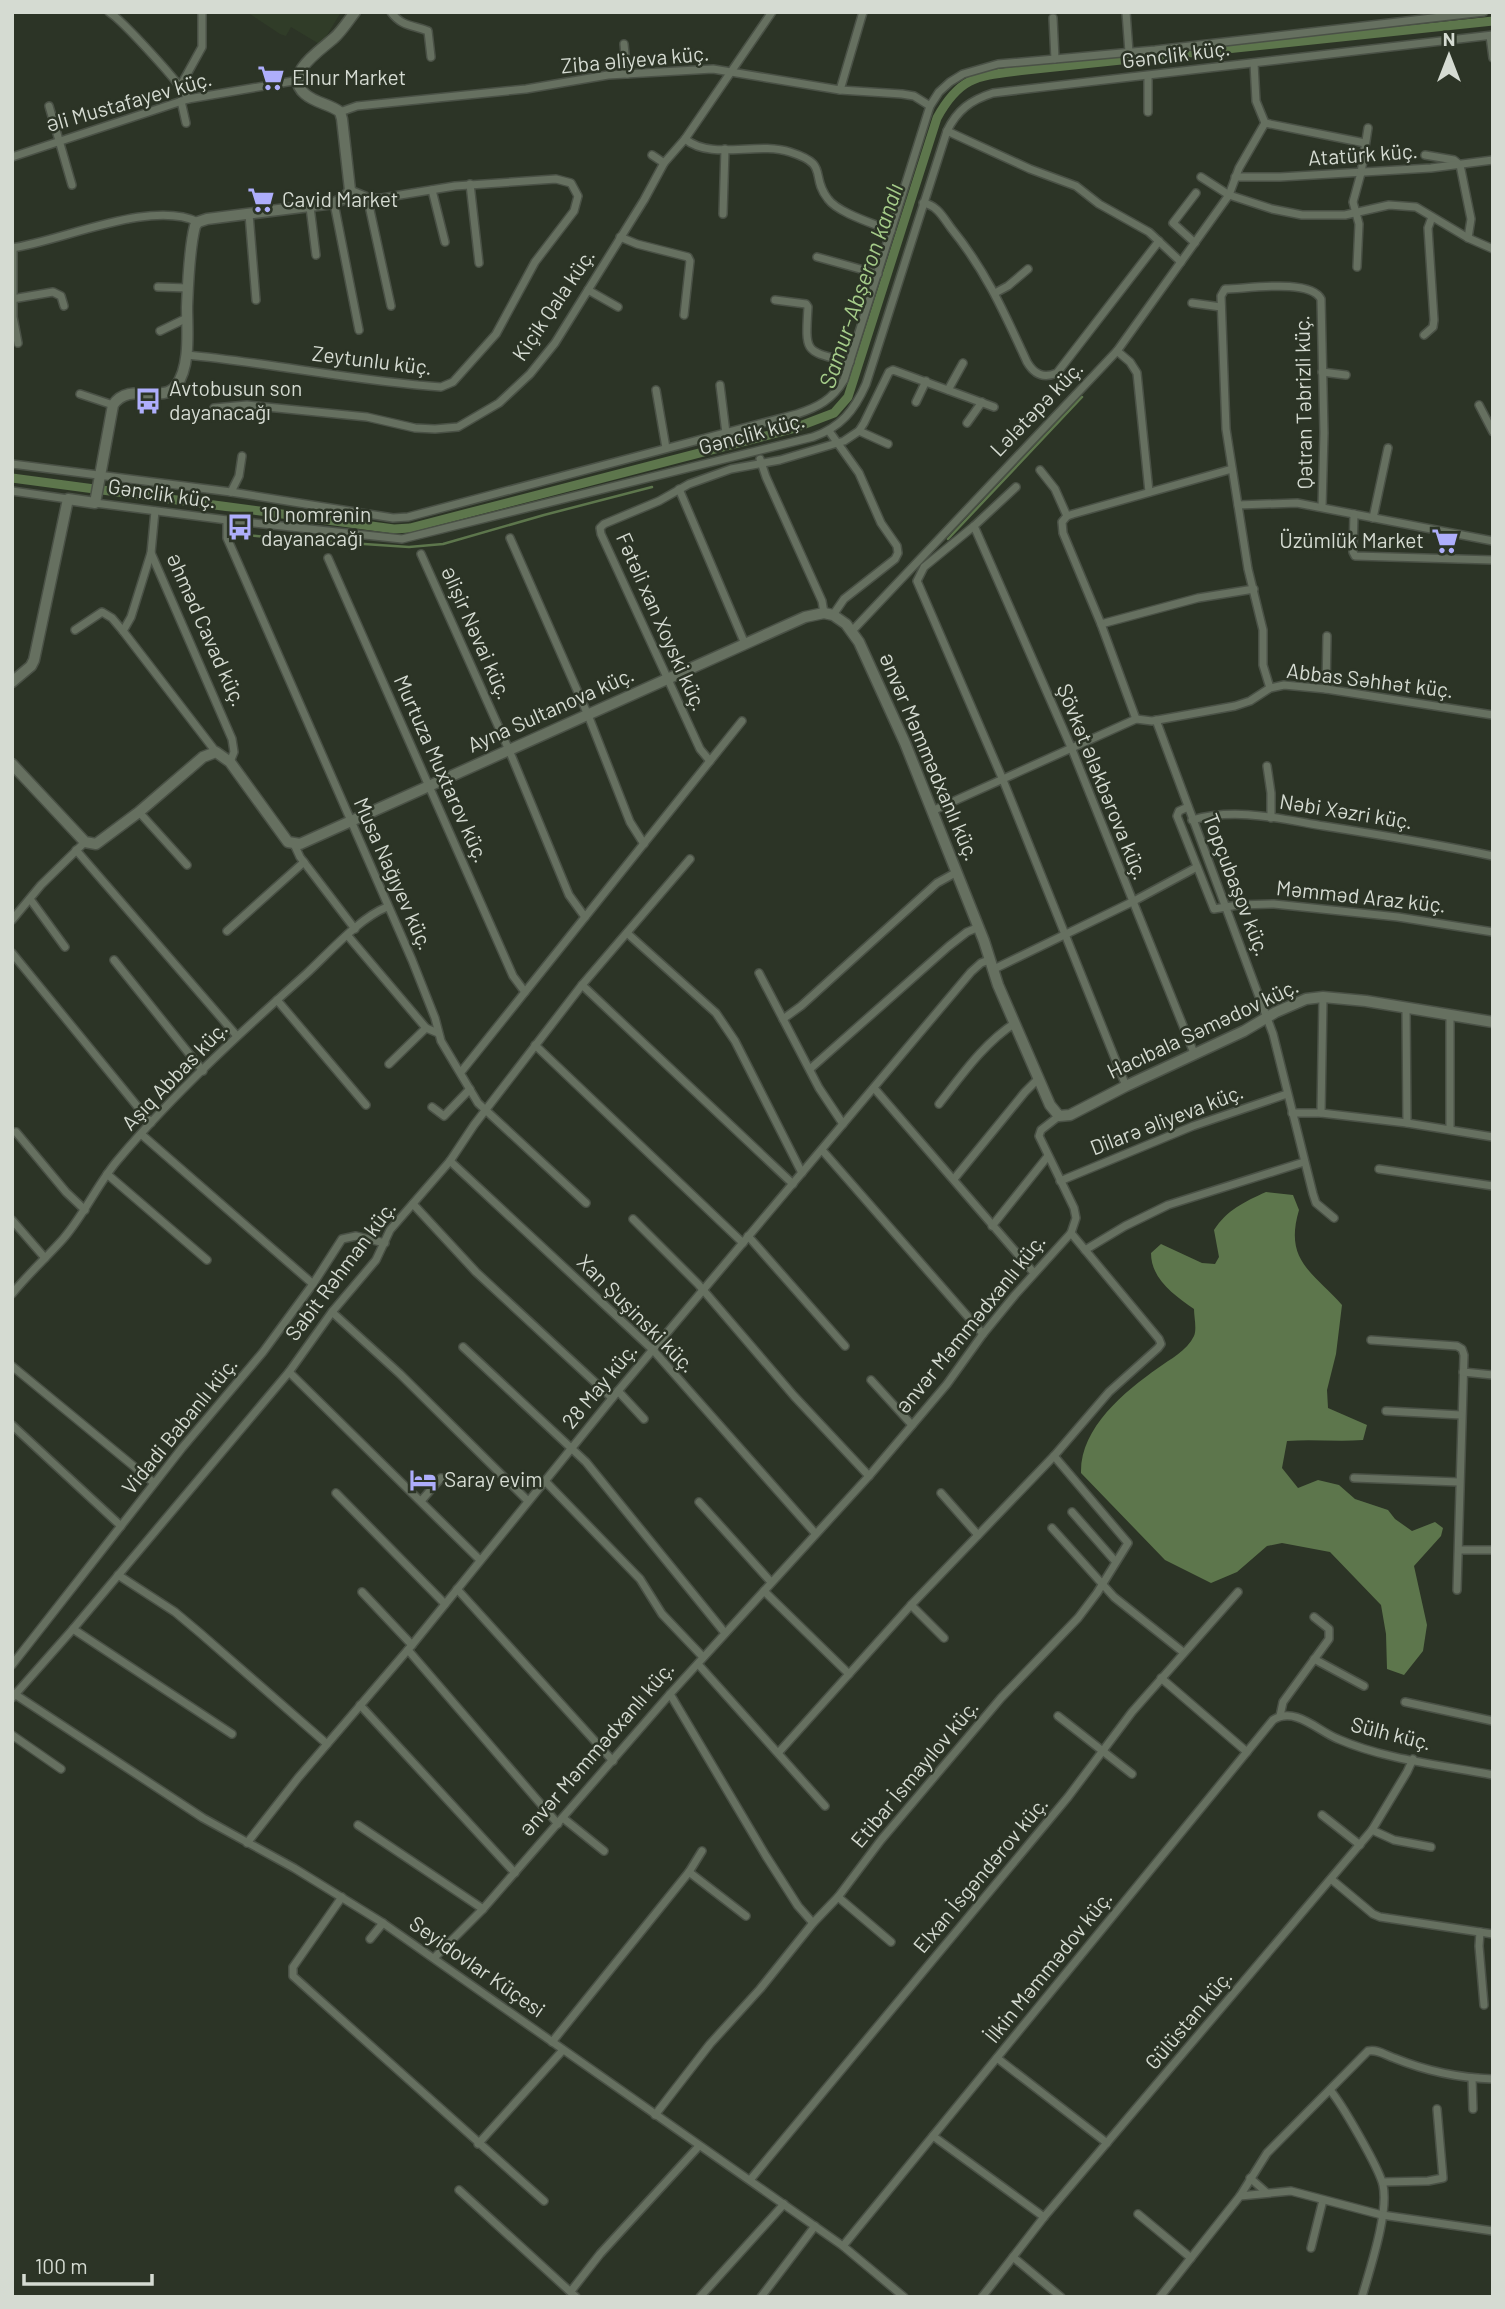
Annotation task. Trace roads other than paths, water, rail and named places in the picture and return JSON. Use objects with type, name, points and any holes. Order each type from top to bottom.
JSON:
[{"type":"street","points":[[109,12],[181,85],[186,124]]},
{"type":"street","points":[[181,85],[202,47],[202,12]]},
{"type":"street","points":[[18,343],[12,299],[13,248],[83,229],[142,218],[177,216],[198,222],[310,207],[334,203],[345,198],[350,190],[340,112],[306,94],[301,90],[299,80],[304,64],[340,32],[355,12]]},
{"type":"street","points":[[391,12],[398,21],[408,27],[428,32],[431,57]]},
{"type":"street","name":"Kiçik Qala küç.","points":[[214,408],[247,405],[382,419],[415,428],[458,427],[499,403],[514,391],[555,342],[644,200],[664,163],[685,139],[772,12]]},
{"type":"street","points":[[839,89],[863,12]]},
{"type":"street","points":[[1126,12],[1129,52]]},
{"type":"street","name":"Gənclik küç.","points":[[12,464],[98,478],[230,492],[378,517],[408,517],[815,409],[837,392],[844,380],[930,106],[939,92],[963,74],[998,64],[1484,12]]},
{"type":"street","points":[[1053,18],[1055,58]]},
{"type":"street","points":[[1491,36],[1493,58]]},
{"type":"street","name":"Gənclik küç.","points":[[95,499],[155,511],[402,539],[829,431],[849,415],[858,403],[866,384],[947,131],[953,118],[964,107],[993,93],[1491,36]]},
{"type":"street","points":[[624,44],[627,74]]},
{"type":"street","points":[[1254,64],[1256,101],[1265,123],[1366,143]]},
{"type":"street","name":"Ziba Əliyeva küç.","points":[[340,112],[357,106],[526,89],[627,74],[713,69],[839,89],[914,96],[930,106]]},
{"type":"street","points":[[1148,76],[1148,112]]},
{"type":"street","name":"Əli Mustafayev küç.","points":[[12,157],[185,100],[299,80]]},
{"type":"street","points":[[49,106],[72,185]]},
{"type":"street","name":"Lələtəpə küç.","points":[[852,632],[1117,351],[1229,195],[1235,177],[1265,123]]},
{"type":"street","points":[[1357,267],[1359,224],[1354,197],[1368,128]]},
{"type":"street","points":[[947,131],[1030,169],[1076,186],[1099,204],[1140,227],[1181,262]]},
{"type":"street","points":[[685,139],[699,148],[772,148],[808,158],[815,163],[828,200],[891,231]]},
{"type":"street","points":[[723,214],[725,149]]},
{"type":"street","points":[[652,155],[664,163]]},
{"type":"street","points":[[1425,155],[1454,160],[1460,165],[1471,219],[1468,238]]},
{"type":"street","name":"Atatürk küç.","points":[[1235,177],[1361,173],[1493,160]]},
{"type":"street","points":[[1201,177],[1229,195],[1272,209],[1302,215],[1330,216],[1389,205],[1407,205],[1422,210],[1468,238],[1493,249]]},
{"type":"street","name":"Zeytunlu küç.","points":[[187,355],[231,359],[360,380],[447,386],[496,334],[535,262],[575,211],[578,196],[571,183],[556,179],[470,184]]},
{"type":"street","points":[[350,190],[370,198],[470,184],[479,263]]},
{"type":"street","points":[[432,190],[445,242]]},
{"type":"street","points":[[1195,243],[1173,223],[1196,192]]},
{"type":"street","points":[[370,198],[370,210],[391,306]]},
{"type":"street","points":[[334,203],[359,330]]},
{"type":"street","points":[[923,203],[934,206],[972,254],[995,293],[1030,368],[1048,377],[1057,373],[1159,241]]},
{"type":"street","points":[[310,207],[316,256]]},
{"type":"street","points":[[249,214],[256,300]]},
{"type":"street","points":[[1424,335],[1433,327],[1434,320],[1429,228],[1432,217]]},
{"type":"street","points":[[12,491],[68,499],[95,499],[113,404],[125,394],[158,393],[178,384],[187,355],[188,288],[194,231],[198,222]]},
{"type":"street","points":[[620,237],[688,257],[690,261],[684,314]]},
{"type":"street","points":[[817,257],[878,274]]},
{"type":"street","points":[[995,293],[1028,269]]},
{"type":"street","name":"Qətran Təbrizli küç.","points":[[1221,307],[1221,296],[1225,289],[1284,286],[1318,294],[1321,299],[1322,507]]},
{"type":"street","points":[[158,288],[188,288]]},
{"type":"street","points":[[588,290],[618,307]]},
{"type":"street","points":[[12,299],[59,292],[64,306]]},
{"type":"street","points":[[775,300],[806,304],[806,339],[811,350],[850,362]]},
{"type":"street","points":[[1192,303],[1221,307],[1224,397],[1232,469],[1263,630],[1264,665],[1270,688]]},
{"type":"street","points":[[160,331],[187,318]]},
{"type":"street","points":[[1117,351],[1130,362],[1137,373],[1149,492]]},
{"type":"street","points":[[948,390],[963,363]]},
{"type":"street","points":[[888,444],[859,431],[889,372],[893,370],[994,407]]},
{"type":"street","points":[[1322,372],[1346,376]]},
{"type":"street","points":[[916,401],[926,382]]},
{"type":"street","points":[[720,385],[726,433]]},
{"type":"street","points":[[656,390],[666,447]]},
{"type":"street","points":[[80,394],[113,404]]},
{"type":"street","points":[[967,423],[982,402]]},
{"type":"street","points":[[1479,404],[1493,432]]},
{"type":"street","points":[[758,451],[828,614],[895,559],[898,552],[897,546],[881,523],[859,473],[829,431]]},
{"type":"street","name":"Fətəli xan Xoyski küç.","points":[[710,761],[700,749],[667,680],[600,528],[679,489],[731,469],[837,444],[859,431]]},
{"type":"street","points":[[1373,518],[1388,448]]},
{"type":"street","points":[[230,492],[239,476],[242,456]]},
{"type":"street","points":[[1136,719],[1101,624],[1063,533],[1062,522],[1067,516],[1232,469]]},
{"type":"street","points":[[1040,470],[1055,489],[1067,516]]},
{"type":"street","points":[[1016,487],[924,567],[917,581],[1003,779],[1126,1086]]},
{"type":"street","points":[[679,489],[745,644]]},
{"type":"street","points":[[12,682],[34,660],[68,499]]},
{"type":"street","points":[[1238,505],[1288,502],[1493,541]]},
{"type":"street","name":"Əhməd Cavad küç.","points":[[155,511],[151,553],[232,739],[234,752],[230,762]]},
{"type":"street","points":[[1354,514],[1354,556],[1493,560]]},
{"type":"street","name":"Musa Nağıyev küç.","points":[[227,520],[230,547],[412,960],[448,1053],[485,1110],[586,1203]]},
{"type":"street","name":"Şövkət Ələkbərova küç.","points":[[974,526],[1071,747],[1194,1054]]},
{"type":"street","points":[[510,538],[588,715],[630,822],[644,844]]},
{"type":"street","points":[[123,631],[131,617],[151,553]]},
{"type":"street","name":"Əlişir Nəvai küç.","points":[[421,554],[509,750],[569,895],[585,917]]},
{"type":"street","name":"Murtuza Muxtarov küç.","points":[[328,558],[513,976],[525,992]]},
{"type":"street","points":[[1101,624],[1198,598],[1254,589]]},
{"type":"street","points":[[75,630],[102,612],[113,618],[216,752],[230,762],[281,835],[294,844],[304,862],[355,929]]},
{"type":"street","name":"Ənvər Məmmədxanlı küç.","points":[[434,1958],[483,1909],[670,1694],[869,1476],[947,1384],[983,1334],[1070,1233],[1076,1218],[1074,1208],[1040,1140],[1039,1133],[1059,1116],[1053,1111],[991,965],[979,927],[896,721],[852,632],[846,624],[828,614]]},
{"type":"street","name":"Ayna Sultanova küç.","points":[[294,844],[308,841],[805,617],[828,614]]},
{"type":"street","points":[[1326,689],[1327,636]]},
{"type":"street","name":"Abbas Səhhət küç.","points":[[932,811],[1136,719],[1156,720],[1244,704],[1270,688],[1284,685],[1493,715]]},
{"type":"street","name":"Topçubaşov küç.","points":[[1156,720],[1267,1018],[1281,1061],[1316,1203],[1334,1219]]},
{"type":"street","points":[[461,1072],[742,721]]},
{"type":"street","points":[[12,764],[85,842],[96,844],[204,757],[216,752]]},
{"type":"street","points":[[1267,766],[1271,818]]},
{"type":"street","points":[[1188,807],[1179,811],[1177,816],[1211,906],[1214,909],[1225,908]]},
{"type":"street","points":[[139,812],[187,865]]},
{"type":"street","name":"Nəbi Xəzri küç.","points":[[1192,820],[1221,813],[1271,818],[1401,838],[1493,856]]},
{"type":"street","points":[[12,920],[85,842]]},
{"type":"street","points":[[76,850],[237,1036]]},
{"type":"street","name":"Sabit Rəhman küç.","points":[[13,1695],[73,1629],[289,1372],[332,1312],[376,1260],[390,1230],[450,1161],[485,1110],[582,985],[690,859]]},
{"type":"street","points":[[227,931],[304,862]]},
{"type":"street","name":"28 May küç.","points":[[247,1843],[327,1744],[410,1648],[615,1394],[971,972],[981,963],[991,965],[1066,934],[1197,867]]},
{"type":"street","points":[[783,1019],[801,1006],[937,883],[957,872]]},
{"type":"street","points":[[30,899],[65,947]]},
{"type":"street","name":"Məmməd Araz küç.","points":[[1225,908],[1274,904],[1398,917],[1493,932]]},
{"type":"street","name":"Aşıq Abbas küç.","points":[[14,1287],[45,1258],[85,1210],[107,1174],[151,1123],[237,1036],[355,929],[387,907]]},
{"type":"street","points":[[810,1069],[949,946],[967,932],[979,927]]},
{"type":"street","points":[[627,933],[716,1013],[735,1041],[802,1173]]},
{"type":"street","points":[[348,936],[426,1028],[438,1032]]},
{"type":"street","points":[[12,953],[151,1123]]},
{"type":"street","points":[[114,960],[203,1071]]},
{"type":"street","points":[[759,973],[825,1098],[844,1124]]},
{"type":"street","points":[[582,985],[793,1184]]},
{"type":"street","points":[[1321,1113],[1323,997]]},
{"type":"street","name":"Hacıbala Səmədov küç.","points":[[1059,1116],[1070,1115],[1244,1031],[1297,1002],[1323,997],[1493,1022]]},
{"type":"street","points":[[277,1000],[366,1105]]},
{"type":"street","points":[[1405,1008],[1407,1123]]},
{"type":"street","points":[[1450,1015],[1450,1129]]},
{"type":"street","points":[[939,1104],[977,1056],[1015,1023]]},
{"type":"street","points":[[389,1064],[426,1028]]},
{"type":"street","points":[[535,1045],[746,1239],[845,1346]]},
{"type":"street","points":[[954,1179],[1039,1078]]},
{"type":"street","points":[[874,1088],[1034,1273]]},
{"type":"street","points":[[432,1107],[444,1116],[470,1089]]},
{"type":"street","name":"Dilarə Əliyeva küç.","points":[[1060,1181],[1193,1126],[1287,1094]]},
{"type":"street","points":[[1292,1113],[1321,1113],[1407,1123],[1493,1137]]},
{"type":"street","points":[[16,1132],[66,1192],[85,1210]]},
{"type":"street","points":[[141,1134],[313,1284]]},
{"type":"street","points":[[822,1150],[983,1334]]},
{"type":"street","points":[[992,1226],[1048,1156]]},
{"type":"street","name":"Xan Şuşinski küç.","points":[[450,1161],[653,1350],[815,1533]]},
{"type":"street","points":[[1084,1250],[1168,1205],[1304,1162]]},
{"type":"street","points":[[1379,1169],[1493,1186]]},
{"type":"street","points":[[107,1174],[206,1260]]},
{"type":"street","points":[[412,1205],[477,1272],[644,1419]]},
{"type":"street","points":[[633,1219],[703,1290],[785,1387],[869,1476]]},
{"type":"street","points":[[12,1220],[45,1258]]},
{"type":"street","points":[[779,1752],[911,1605],[1054,1456],[1110,1392],[1161,1344],[1070,1233]]},
{"type":"street","name":"Vidadi Babanlı küç.","points":[[12,1665],[154,1483],[263,1352],[342,1239],[356,1236],[385,1242]]},
{"type":"street","points":[[332,1312],[400,1374],[528,1501]]},
{"type":"street","points":[[1371,1340],[1457,1346],[1462,1349],[1464,1355],[1457,1590]]},
{"type":"street","points":[[463,1347],[572,1448],[605,1483],[725,1633]]},
{"type":"street","points":[[12,1366],[154,1483]]},
{"type":"street","points":[[289,1372],[480,1560]]},
{"type":"street","points":[[1463,1373],[1493,1375]]},
{"type":"street","points":[[872,1380],[912,1425]]},
{"type":"street","points":[[1386,1411],[1461,1415]]},
{"type":"street","points":[[12,1425],[121,1526]]},
{"type":"street","name":"Etibar İsmayılov küç.","points":[[655,2115],[710,2044],[761,1989],[813,1923],[838,1897],[881,1840],[1001,1698],[1078,1618],[1128,1543],[1054,1456]]},
{"type":"street","points":[[421,1501],[441,1478]]},
{"type":"street","points":[[1354,1478],[1459,1482]]},
{"type":"street","points":[[545,1481],[640,1579],[662,1614],[825,1806]]},
{"type":"street","points":[[336,1493],[445,1604]]},
{"type":"street","points":[[941,1493],[978,1535]]},
{"type":"street","points":[[699,1502],[771,1582]]},
{"type":"street","points":[[1072,1512],[1115,1561]]},
{"type":"street","points":[[1052,1528],[1102,1585],[1183,1653]]},
{"type":"street","points":[[1459,1550],[1493,1550]]},
{"type":"street","points":[[118,1575],[192,1626],[327,1744]]},
{"type":"street","points":[[457,1589],[613,1761]]},
{"type":"street","points":[[764,1591],[849,1674]]},
{"type":"street","points":[[362,1592],[561,1821],[604,1851]]},
{"type":"street","name":"Elxan İsgəndərov küç.","points":[[750,2180],[1068,1797],[1161,1678],[1238,1592]]},
{"type":"street","points":[[911,1605],[944,1638]]},
{"type":"street","name":"İlkin Məmmədov küç.","points":[[843,2246],[1268,1725],[1283,1715],[1283,1702],[1331,1635],[1329,1629],[1314,1617]]},
{"type":"street","points":[[73,1629],[232,1734]]},
{"type":"street","points":[[1314,1659],[1364,1686]]},
{"type":"street","points":[[1161,1678],[1247,1752]]},
{"type":"street","points":[[670,1694],[766,1856],[813,1923]]},
{"type":"street","name":"Seyidovlar Küçesi","points":[[13,1695],[203,1818],[383,1923],[843,2246],[904,2297]]},
{"type":"street","points":[[1405,1702],[1493,1721]]},
{"type":"street","points":[[360,1705],[515,1873]]},
{"type":"street","name":"Sülh küç.","points":[[1283,1715],[1303,1720],[1353,1745],[1493,1775]]},
{"type":"street","points":[[1058,1716],[1132,1774]]},
{"type":"street","points":[[12,1735],[61,1769]]},
{"type":"street","name":"Gülüstan küç.","points":[[982,2297],[1044,2217],[1360,1845],[1372,1830],[1413,1759]]},
{"type":"street","points":[[1322,1815],[1360,1845]]},
{"type":"street","points":[[358,1825],[483,1909]]},
{"type":"street","points":[[1372,1830],[1394,1840],[1431,1847]]},
{"type":"street","points":[[552,2042],[689,1872],[702,1851]]},
{"type":"street","points":[[689,1872],[746,1916]]},
{"type":"street","points":[[1331,1880],[1380,1917],[1493,1934]]},
{"type":"street","points":[[342,1897],[293,1967],[293,1976],[544,2201]]},
{"type":"street","points":[[838,1897],[891,1942]]},
{"type":"street","points":[[370,1939],[383,1923]]},
{"type":"street","points":[[1480,1932],[1484,2005]]},
{"type":"street","points":[[478,2144],[563,2050]]},
{"type":"street","points":[[1160,2297],[1240,2196],[1267,2153],[1364,2054],[1373,2050],[1419,2067],[1493,2080]]},
{"type":"street","points":[[997,2058],[1107,2143]]},
{"type":"street","points":[[1472,2078],[1473,2109]]},
{"type":"street","points":[[1330,2090],[1340,2102],[1383,2182],[1382,2215],[1362,2297]]},
{"type":"street","points":[[1383,2182],[1443,2178],[1437,2109]]},
{"type":"street","points":[[933,2136],[1044,2217]]},
{"type":"street","points":[[459,2190],[573,2294],[600,2254],[699,2146]]},
{"type":"street","points":[[1250,2178],[1267,2193]]},
{"type":"street","points":[[1240,2196],[1291,2191],[1382,2215],[1493,2231]]},
{"type":"street","points":[[1311,2248],[1323,2200]]},
{"type":"street","points":[[700,2297],[784,2204]]},
{"type":"street","points":[[1138,2214],[1191,2258]]},
{"type":"street","points":[[761,2297],[815,2226]]},
{"type":"street","points":[[1013,2257],[1061,2297]]},
{"type":"waterway","name":"Samur-Abşeron kanalı","points":[[12,478],[394,529],[410,528],[792,429],[834,413],[848,397],[937,118],[964,85],[984,76],[1026,70],[1493,21]]},
{"type":"waterway","points":[[948,539],[1082,397]]},
{"type":"waterway","points":[[319,541],[409,547],[443,544],[652,487]]},
{"type":"waterway","points":[[237,534],[307,541]]},
{"type":"place","name":"Elnur Market","points":[[271,78]]},
{"type":"place","name":"Cavid Market","points":[[261,200]]},
{"type":"place","name":"Avtobusun son dayanacağı","points":[[148,401]]},
{"type":"place","name":"10 nomrənin dayanacağı","points":[[240,527]]},
{"type":"place","name":"Üzümlük Market","points":[[1445,541]]},
{"type":"place","name":"Saray evim","points":[[423,1480]]}]
